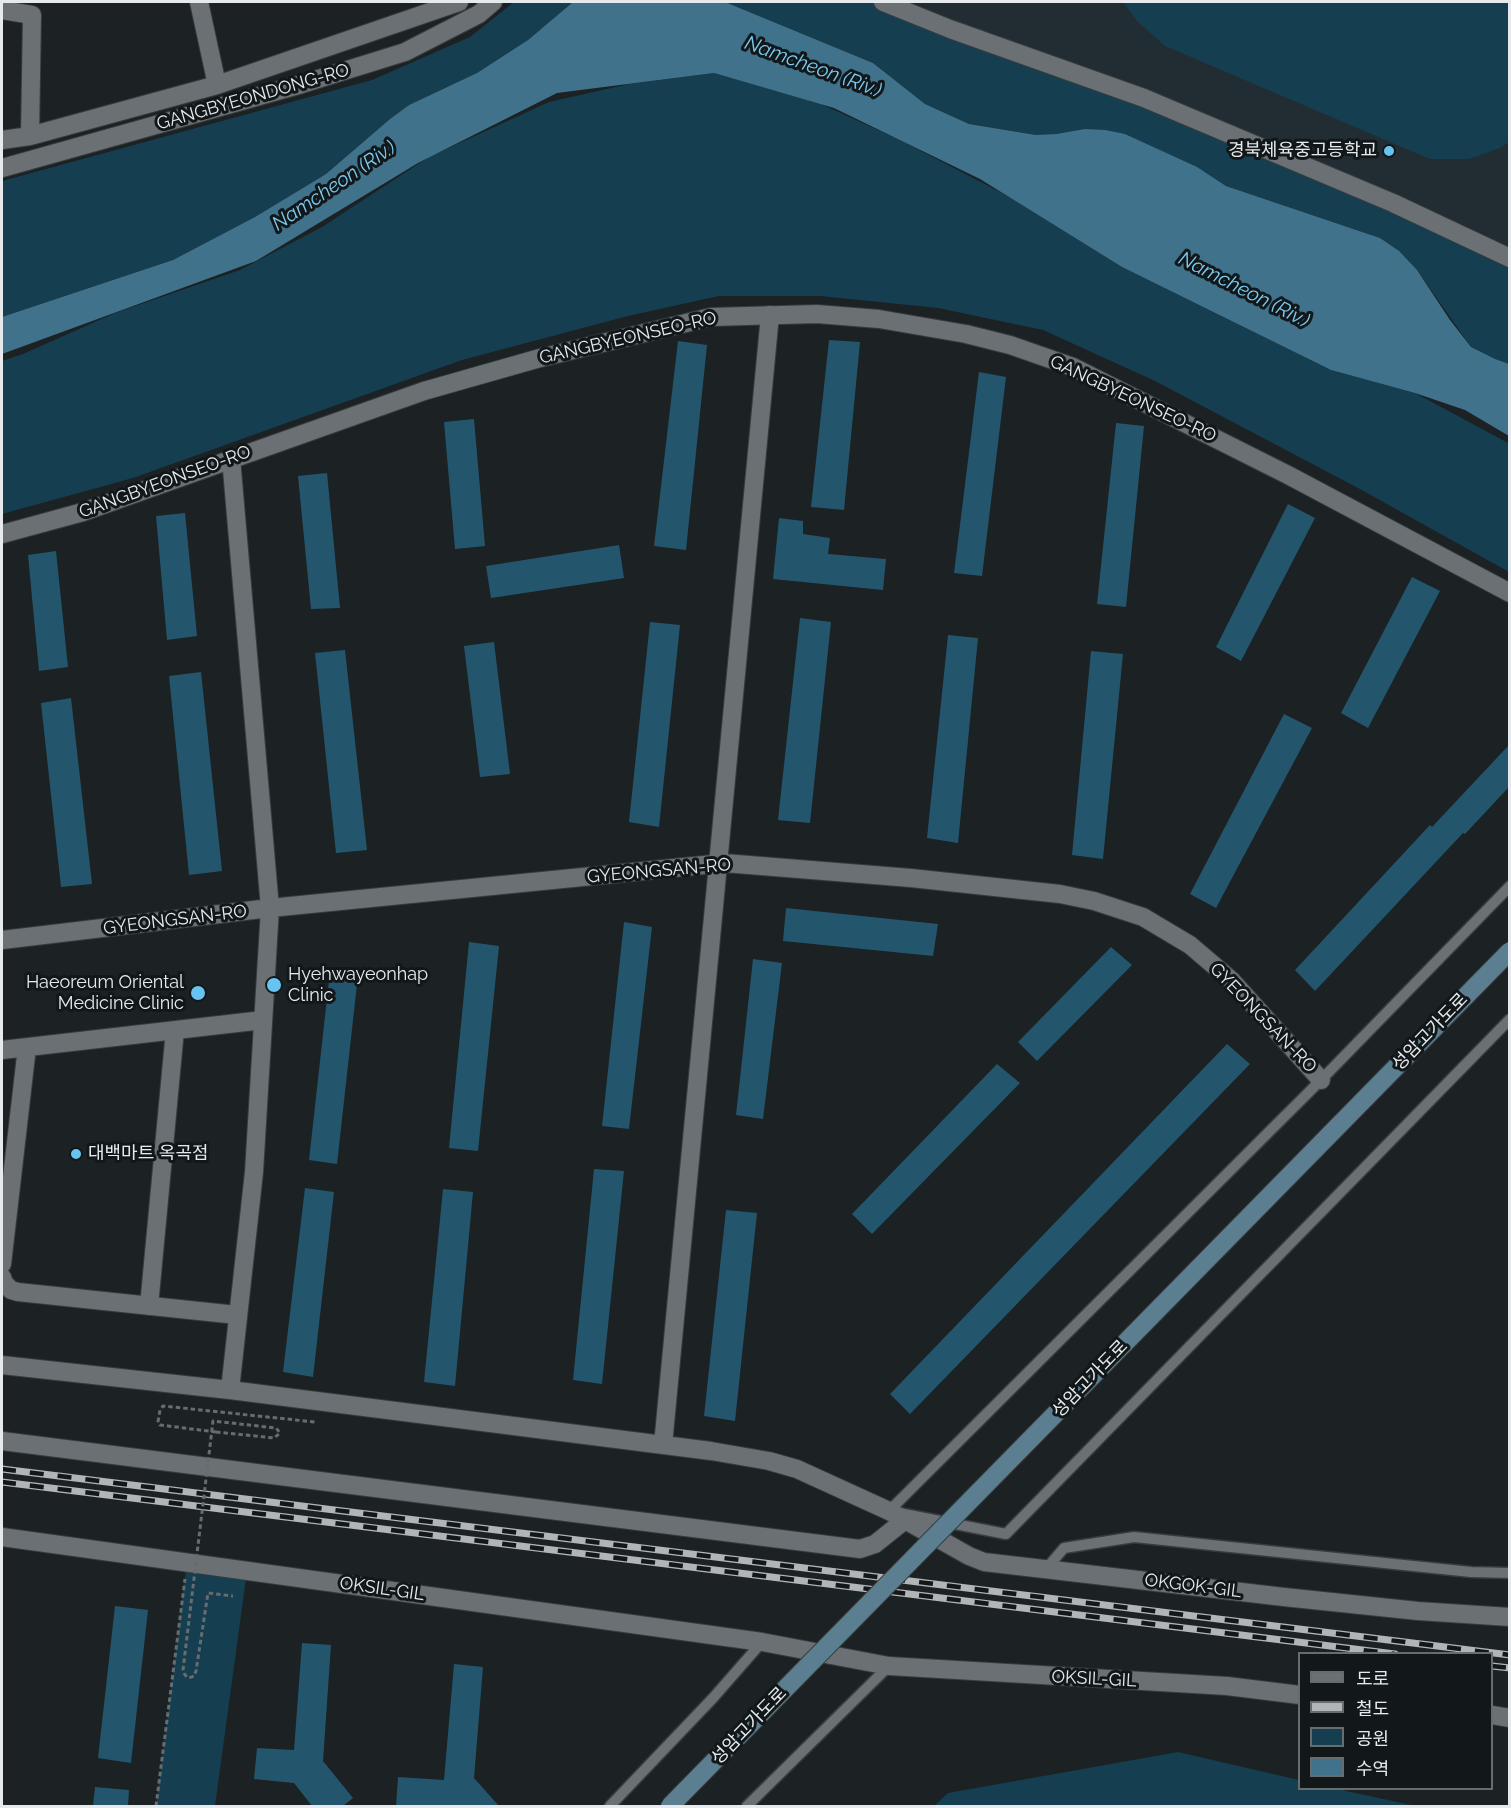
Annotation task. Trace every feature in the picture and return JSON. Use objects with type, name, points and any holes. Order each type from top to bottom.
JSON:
[{"type":"main road","name":"성암고가도로","points":[[670,1806],[1509,951]]},
{"type":"street","points":[[199,2],[217,86]]},
{"type":"street","points":[[2,140],[30,136],[217,86],[459,2]]},
{"type":"street","name":"GANGBYEONDONG-RO","points":[[2,168],[291,87],[405,52],[479,14],[493,2]]},
{"type":"street","points":[[883,2],[950,29],[1144,98],[1393,203],[1509,258]]},
{"type":"street","points":[[2,10],[32,15],[30,136]]},
{"type":"street","name":"GANGBYEONSEO-RO","points":[[2,534],[83,512],[424,391],[540,358],[711,317],[818,314],[890,321],[966,334],[1010,345],[1073,367],[1288,475],[1509,592]]},
{"type":"street","points":[[663,1445],[770,315]]},
{"type":"street","points":[[230,1390],[254,1172],[270,908],[231,458]]},
{"type":"street","name":"GYEONGSAN-RO","points":[[2,940],[270,908],[724,863],[899,877],[1037,892],[1094,901],[1119,908],[1152,922],[1190,945],[1231,980],[1321,1080]]},
{"type":"street","points":[[2,1050],[263,1020]]},
{"type":"street","points":[[149,1306],[175,1030]]},
{"type":"street","points":[[2,1264],[27,1047]]},
{"type":"street","points":[[2,1277],[11,1290],[18,1292],[237,1315]]},
{"type":"street","name":"OKGOK-GIL","points":[[2,1365],[230,1390],[663,1445],[769,1461],[797,1469],[897,1515],[969,1556],[984,1562],[1284,1597],[1418,1611],[1509,1617]]},
{"type":"street","points":[[2,1440],[860,1549],[875,1544],[897,1515]]},
{"type":"street","name":"OKSIL-GIL","points":[[2,1537],[762,1642],[889,1666],[1227,1686],[1298,1695]]},
{"type":"street","points":[[1493,1715],[1509,1718]]},
{"type":"lane","points":[[897,1515],[1509,886]]},
{"type":"lane","points":[[897,1515],[1006,1534],[1509,1019]]},
{"type":"lane","points":[[1046,1569],[1064,1548],[1134,1537],[1471,1572],[1509,1573]]},
{"type":"lane","points":[[610,1806],[713,1698],[762,1642]]},
{"type":"lane","points":[[747,1806],[889,1666]]},
{"type":"path","points":[[233,1596],[208,1593],[196,1671],[194,1676],[189,1678],[185,1676],[183,1670],[200,1537],[210,1444],[212,1433],[213,1421],[279,1430],[280,1433],[274,1438],[216,1432],[208,1431],[160,1425],[158,1422],[160,1410],[163,1406],[315,1422]]},
{"type":"path","points":[[156,1806],[187,1562]]},
{"type":"shaded area","name":"경북체육중고등학교","points":[[875,2],[1509,2],[1509,258]]},
{"type":"green space","points":[[514,2],[573,2],[528,40],[477,73],[409,105],[326,174],[255,217],[173,260],[2,317],[2,181],[372,80],[470,37]]},
{"type":"green space","points":[[725,2],[874,2],[1144,98],[1509,258],[1509,366],[1489,362],[1471,347],[1417,270],[1380,238],[1226,186],[1206,173],[1125,134],[1036,135],[969,124],[925,104],[873,63]]},
{"type":"green space","points":[[1123,2],[1509,2],[1509,142],[1500,148],[1469,159],[1430,159],[1165,46],[1138,22]]},
{"type":"green space","points":[[714,73],[821,104],[900,140],[1004,194],[1122,267],[1331,370],[1415,393],[1510,444],[1509,572],[1358,488],[1155,381],[1043,330],[938,308],[820,296],[719,296],[628,316],[462,360],[133,478],[2,514],[2,361],[115,313],[240,270],[322,227],[429,157],[549,102],[629,84]]},
{"type":"green space","points":[[187,1562],[247,1571],[215,1806],[156,1806]]},
{"type":"green space","points":[[1178,1752],[1298,1780],[1298,1790],[1342,1790],[1416,1806],[934,1806],[948,1793]]},
{"type":"water","name":"Namcheon (Riv.)","points":[[573,2],[725,2],[873,63],[925,104],[969,124],[1036,135],[1085,129],[1125,134],[1197,167],[1226,186],[1380,238],[1399,251],[1417,270],[1471,347],[1509,364],[1509,436],[1465,410],[1415,393],[1331,370],[1122,267],[980,179],[834,108],[714,73],[557,93],[418,163],[256,261],[2,354],[2,317],[173,260],[255,217],[326,174],[409,105],[477,73],[528,40]]},
{"type":"building","points":[[829,340],[860,342],[844,510],[811,507]]},
{"type":"building","points":[[678,341],[707,345],[686,550],[654,546]]},
{"type":"building","points":[[979,372],[1006,377],[982,576],[954,573]]},
{"type":"building","points":[[474,419],[485,546],[455,549],[444,422]]},
{"type":"building","points":[[1116,423],[1144,426],[1126,607],[1097,604]]},
{"type":"building","points":[[327,473],[340,608],[311,609],[298,476]]},
{"type":"building","points":[[1288,504],[1315,518],[1241,661],[1216,647]]},
{"type":"building","points":[[185,513],[197,636],[167,640],[156,516]]},
{"type":"building","points":[[779,518],[803,521],[803,534],[830,538],[828,554],[886,559],[883,590],[773,579]]},
{"type":"building","points":[[619,545],[624,578],[491,598],[486,566]]},
{"type":"building","points":[[56,551],[68,667],[39,671],[28,555]]},
{"type":"building","points":[[1412,577],[1440,591],[1368,728],[1341,713]]},
{"type":"building","points":[[800,618],[831,622],[810,823],[778,820]]},
{"type":"building","points":[[650,622],[680,625],[659,827],[629,822]]},
{"type":"building","points":[[948,635],[978,638],[958,843],[927,838]]},
{"type":"building","points":[[494,642],[510,774],[480,777],[464,646]]},
{"type":"building","points":[[345,650],[367,850],[336,853],[315,653]]},
{"type":"building","points":[[1091,651],[1123,654],[1103,859],[1072,855]]},
{"type":"building","points":[[201,672],[222,871],[189,875],[169,676]]},
{"type":"building","points":[[71,698],[92,884],[61,887],[41,703]]},
{"type":"building","points":[[1284,714],[1312,728],[1216,908],[1190,894]]},
{"type":"building","points":[[1509,745],[1509,787],[1315,991],[1295,970],[1430,825],[1432,827]]},
{"type":"building","points":[[786,908],[938,924],[933,956],[783,941]]},
{"type":"building","points":[[624,922],[652,927],[629,1129],[602,1126]]},
{"type":"building","points":[[469,942],[499,946],[478,1151],[449,1148]]},
{"type":"building","points":[[1111,947],[1132,965],[1037,1061],[1018,1042]]},
{"type":"building","points":[[753,959],[782,963],[763,1119],[736,1115]]},
{"type":"building","points":[[330,971],[358,975],[337,1164],[309,1160]]},
{"type":"building","points":[[1227,1044],[1250,1064],[910,1414],[890,1394]]},
{"type":"building","points":[[997,1064],[1020,1083],[872,1234],[852,1214]]},
{"type":"building","points":[[594,1169],[624,1171],[602,1384],[573,1380]]},
{"type":"building","points":[[305,1188],[334,1192],[313,1377],[283,1372]]},
{"type":"building","points":[[443,1189],[473,1192],[455,1386],[424,1382]]},
{"type":"building","points":[[726,1210],[757,1213],[735,1421],[704,1416]]},
{"type":"building","points":[[115,1606],[148,1610],[131,1763],[98,1758]]},
{"type":"building","points":[[302,1643],[331,1645],[323,1761],[353,1798],[343,1806],[312,1806],[294,1783],[254,1779],[257,1748],[294,1750]]},
{"type":"building","points":[[454,1664],[483,1667],[474,1778],[499,1806],[396,1806],[398,1777],[444,1780]]},
{"type":"building","points":[[95,1787],[129,1790],[128,1806],[93,1806]]},
{"type":"railway","points":[[2,1469],[1486,1652]]},
{"type":"railway","points":[[2,1482],[1379,1652]]},
{"type":"railway","points":[[1493,1653],[1510,1655]]},
{"type":"railway","points":[[1493,1666],[1510,1668]]},
{"type":"place","name":"경북체육중고등학교","points":[[1389,151]]},
{"type":"place","name":"Hyehwayeonhap Clinic","points":[[274,985]]},
{"type":"place","name":"Haeoreum Oriental Medicine Clinic","points":[[198,993]]},
{"type":"place","name":"대백마트 옥곡점","points":[[76,1154]]}]
